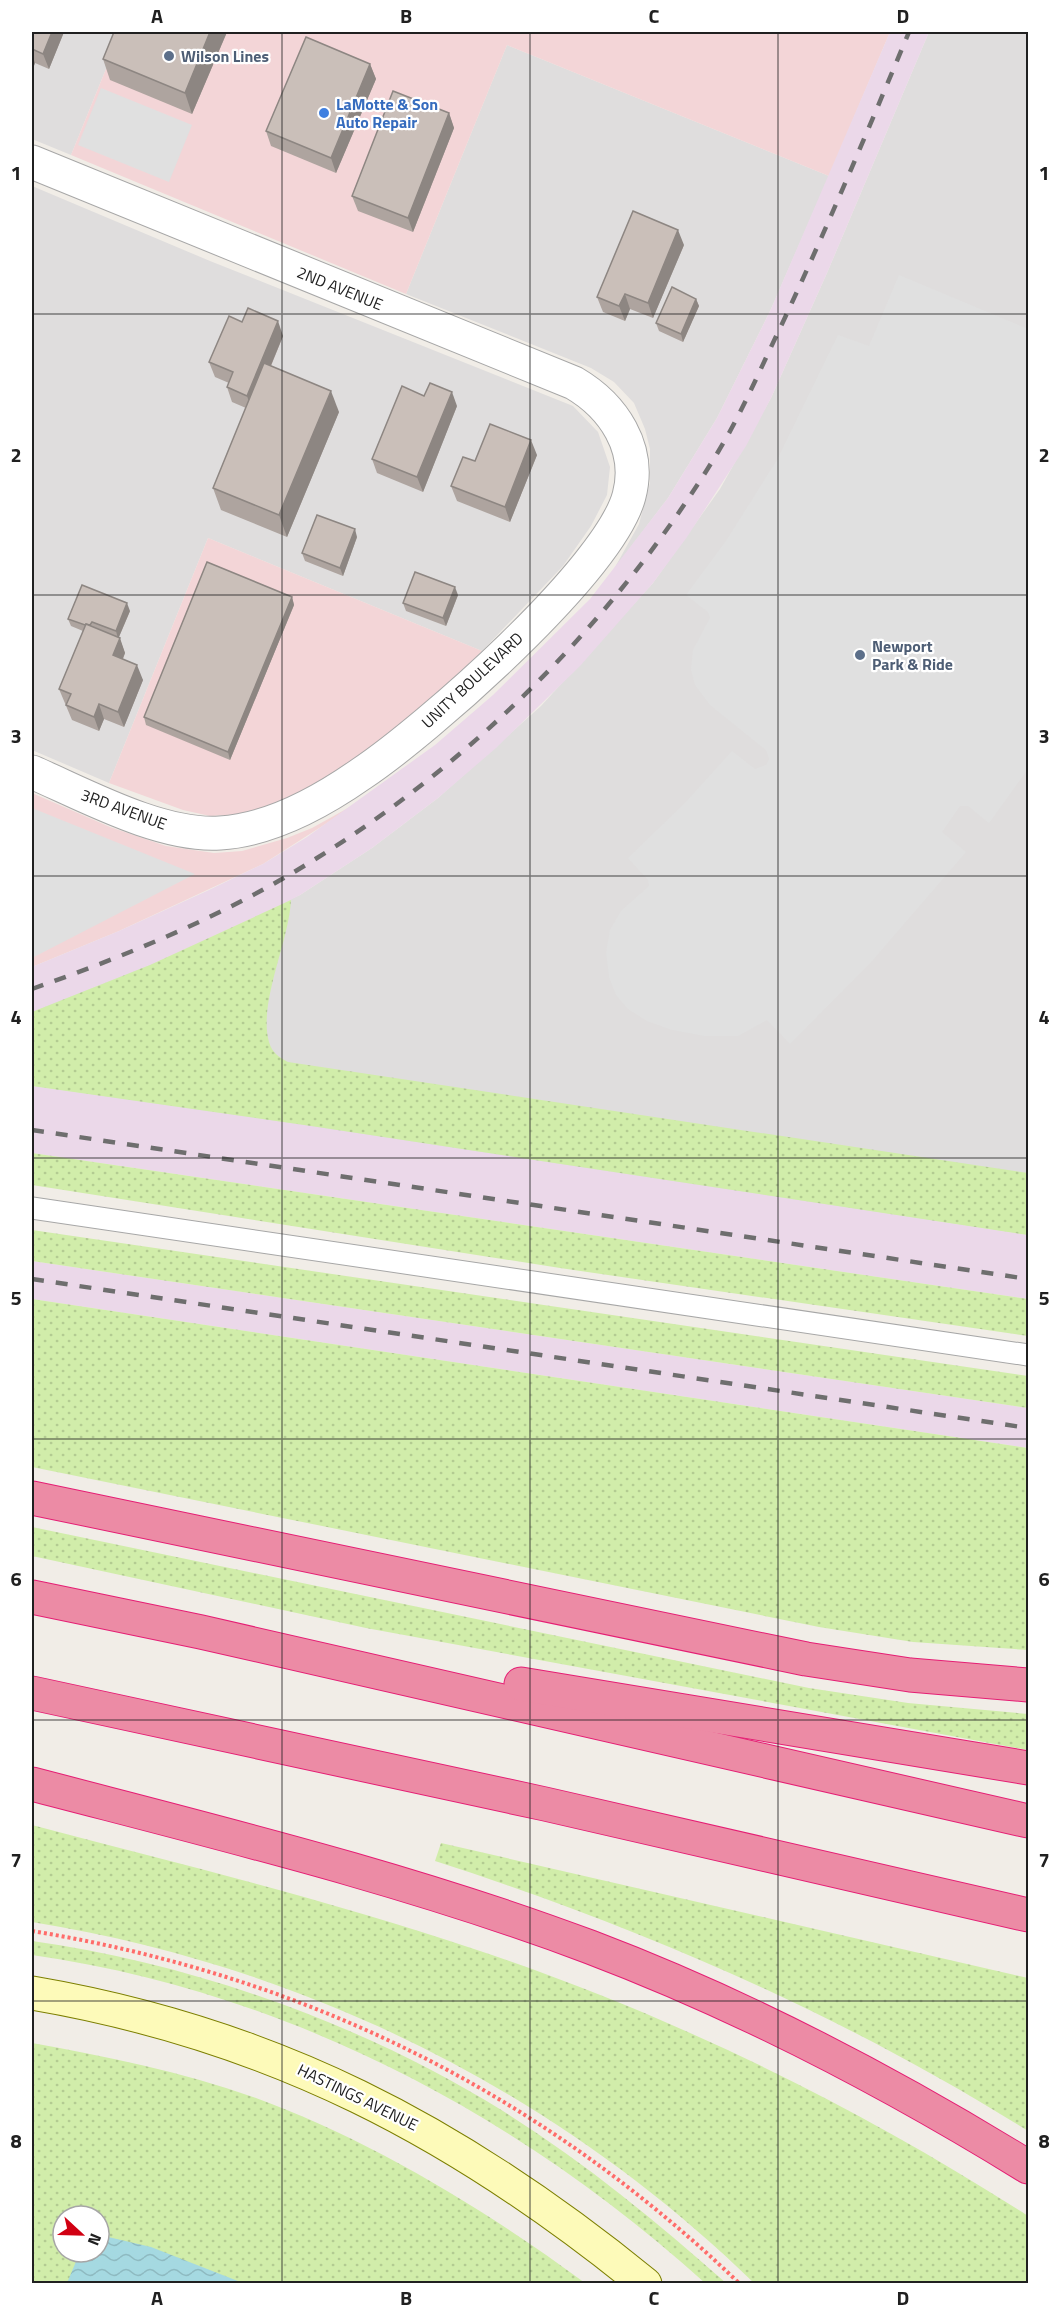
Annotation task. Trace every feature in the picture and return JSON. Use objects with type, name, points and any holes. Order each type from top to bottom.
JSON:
[{"type":"highway","points":[[32,1498],[794,1657],[910,1675],[1029,1684]]},
{"type":"highway","points":[[32,1596],[201,1632],[1029,1821]]},
{"type":"highway","points":[[201,1632],[904,1745],[1029,1768]]},
{"type":"highway","points":[[32,1693],[545,1804],[1029,1915]]},
{"type":"highway","points":[[32,1784],[362,1872],[465,1903],[592,1948],[729,2007],[836,2059],[961,2125],[1029,2167]]},
{"type":"street","name":"2ND AVENUE","points":[[32,162],[574,383],[592,394],[610,412],[627,441]]},
{"type":"street","name":"UNITY BOULEVARD","points":[[220,833],[240,831],[281,818],[360,775],[396,748],[513,643],[574,580],[620,519],[632,483],[627,441]]},
{"type":"street","name":"3RD AVENUE","points":[[32,772],[157,823],[195,832],[220,833]]},
{"type":"street","name":"HASTINGS AVENUE","points":[[32,1993],[115,2010],[212,2036],[288,2063],[355,2093],[432,2133],[509,2181],[586,2236],[645,2283]]},
{"type":"lane","points":[[32,1208],[1029,1355]]},
{"type":"path","points":[[32,1931],[138,1953],[239,1980],[343,2019],[442,2065],[527,2116],[608,2172],[660,2212],[740,2283]]},
{"type":"shaded area","points":[[32,32],[121,32],[71,155],[32,139]]},
{"type":"shaded area","points":[[121,32],[890,32],[829,176],[507,45],[406,294],[71,155]]},
{"type":"shaded area","points":[[890,32],[929,32],[827,273],[771,398],[746,446],[687,537],[653,583],[580,666],[496,748],[438,798],[372,848],[300,895],[248,922],[150,965],[32,1012],[32,967],[209,890],[263,864],[307,837],[435,745],[493,695],[590,599],[668,498],[717,418],[771,309]]},
{"type":"shaded area","points":[[929,32],[1028,32],[1028,1235],[32,1086],[32,1012],[300,895],[372,848],[438,798],[541,706],[653,583],[720,489],[771,398],[827,273]]},
{"type":"shaded area","points":[[507,45],[829,176],[771,309],[717,418],[668,498],[614,569],[639,524],[650,483],[650,449],[645,429],[634,403],[614,382],[591,368],[406,294]]},
{"type":"shaded area","points":[[101,88],[192,125],[169,182],[78,145]]},
{"type":"shaded area","points":[[32,186],[210,261],[573,406],[598,432],[610,467],[607,495],[591,526],[563,566],[482,651],[208,538],[109,783],[32,750]]},
{"type":"shaded area","name":"Newport Park & Ride","points":[[899,275],[1028,329],[1028,769],[989,823],[968,806],[960,806],[942,832],[966,852],[872,961],[790,1044],[767,1020],[738,1036],[704,1036],[672,1030],[647,1021],[628,1009],[616,995],[609,977],[606,953],[610,930],[621,911],[649,886],[648,880],[628,858],[686,802],[732,751],[755,769],[766,765],[769,759],[766,750],[710,705],[695,685],[691,670],[693,650],[710,618],[708,612],[686,595],[726,541],[777,460],[838,335],[869,346]]},
{"type":"shaded area","points":[[208,538],[482,651],[440,692],[341,771],[278,803],[242,814],[210,816],[183,810],[109,783]]},
{"type":"shaded area","points":[[32,793],[110,827],[166,846],[214,853],[242,851],[287,838],[312,828],[366,798],[263,864],[119,931],[32,967]]},
{"type":"shaded area","points":[[32,808],[195,874],[32,958]]},
{"type":"shaded area","points":[[32,1086],[1028,1235],[1028,1299],[32,1153]]},
{"type":"shaded area","points":[[32,1261],[1028,1408],[1028,1448],[32,1299]]},
{"type":"green space","points":[[291,900],[271,991],[267,1026],[272,1049],[288,1062],[1028,1173],[1028,1235],[32,1086],[32,1012],[150,965]]},
{"type":"green space","points":[[32,1153],[1028,1299],[1028,1336],[560,1268],[32,1185]]},
{"type":"green space","points":[[32,1230],[1028,1376],[1028,1408],[32,1261]]},
{"type":"green space","points":[[32,1299],[1028,1448],[1028,1650],[913,1642],[819,1627],[32,1467]]},
{"type":"green space","points":[[32,1527],[809,1688],[908,1703],[1028,1714],[1028,1750],[366,1628],[32,1556]]},
{"type":"green space","points":[[32,1825],[365,1914],[474,1949],[619,2003],[760,2065],[896,2137],[963,2175],[1028,2216],[1028,2283],[754,2283],[677,2214],[596,2151],[510,2096],[421,2047],[328,2005],[232,1970],[133,1942],[32,1922]]},
{"type":"green space","points":[[441,1843],[1028,1978],[1028,2131],[887,2049],[740,1978],[589,1915],[435,1861]]},
{"type":"green space","points":[[32,1941],[93,1951],[216,1982],[335,2025],[393,2051],[503,2111],[562,2150],[646,2215],[726,2283],[705,2283],[632,2222],[556,2165],[476,2114],[393,2069],[307,2030],[217,1998],[126,1972],[32,1955]]},
{"type":"green space","points":[[32,2043],[171,2072],[253,2097],[297,2114],[425,2178],[508,2229],[585,2283],[32,2283]]},
{"type":"water","points":[[111,2238],[151,2247],[243,2283],[67,2283],[75,2264],[111,2264]]},
{"type":"building","points":[[32,32],[52,32],[43,54],[32,49]]},
{"type":"building","points":[[114,32],[210,32],[185,93],[103,59]]},
{"type":"building","name":"LaMotte & Son Auto Repair","points":[[306,37],[370,64],[331,158],[266,131]]},
{"type":"building","points":[[393,91],[449,113],[408,218],[352,196]]},
{"type":"building","points":[[633,211],[678,230],[648,303],[625,294],[619,306],[597,297]]},
{"type":"building","points":[[672,287],[696,299],[681,334],[656,323]]},
{"type":"building","points":[[248,308],[278,321],[247,396],[227,387],[233,372],[209,362],[229,316],[242,322]]},
{"type":"building","points":[[264,363],[331,391],[279,515],[213,488]]},
{"type":"building","points":[[430,383],[452,392],[417,477],[372,459],[402,386],[424,396]]},
{"type":"building","points":[[490,424],[531,440],[505,507],[451,486],[463,457],[475,461]]},
{"type":"building","points":[[317,515],[355,529],[340,568],[302,553]]},
{"type":"building","points":[[207,562],[292,597],[228,752],[144,717]]},
{"type":"building","points":[[415,572],[455,587],[443,618],[403,603]]},
{"type":"building","points":[[82,585],[127,603],[116,631],[92,622],[90,625],[85,625],[68,619]]},
{"type":"building","points":[[86,624],[120,638],[113,655],[137,665],[118,712],[99,704],[94,717],[66,705],[71,694],[59,689]]},
{"type":"railway","points":[[32,989],[171,935],[239,903],[304,866],[425,783],[535,684],[586,630],[634,573],[678,514],[736,421],[815,252],[909,32]]},
{"type":"railway","points":[[32,1130],[1028,1279]]},
{"type":"railway","points":[[32,1279],[1028,1428]]},
{"type":"place","name":"Wilson Lines","points":[[169,56]]},
{"type":"place","name":"LaMotte & Son Auto Repair","points":[[324,113]]},
{"type":"place","name":"Newport Park & Ride","points":[[860,655]]}]
